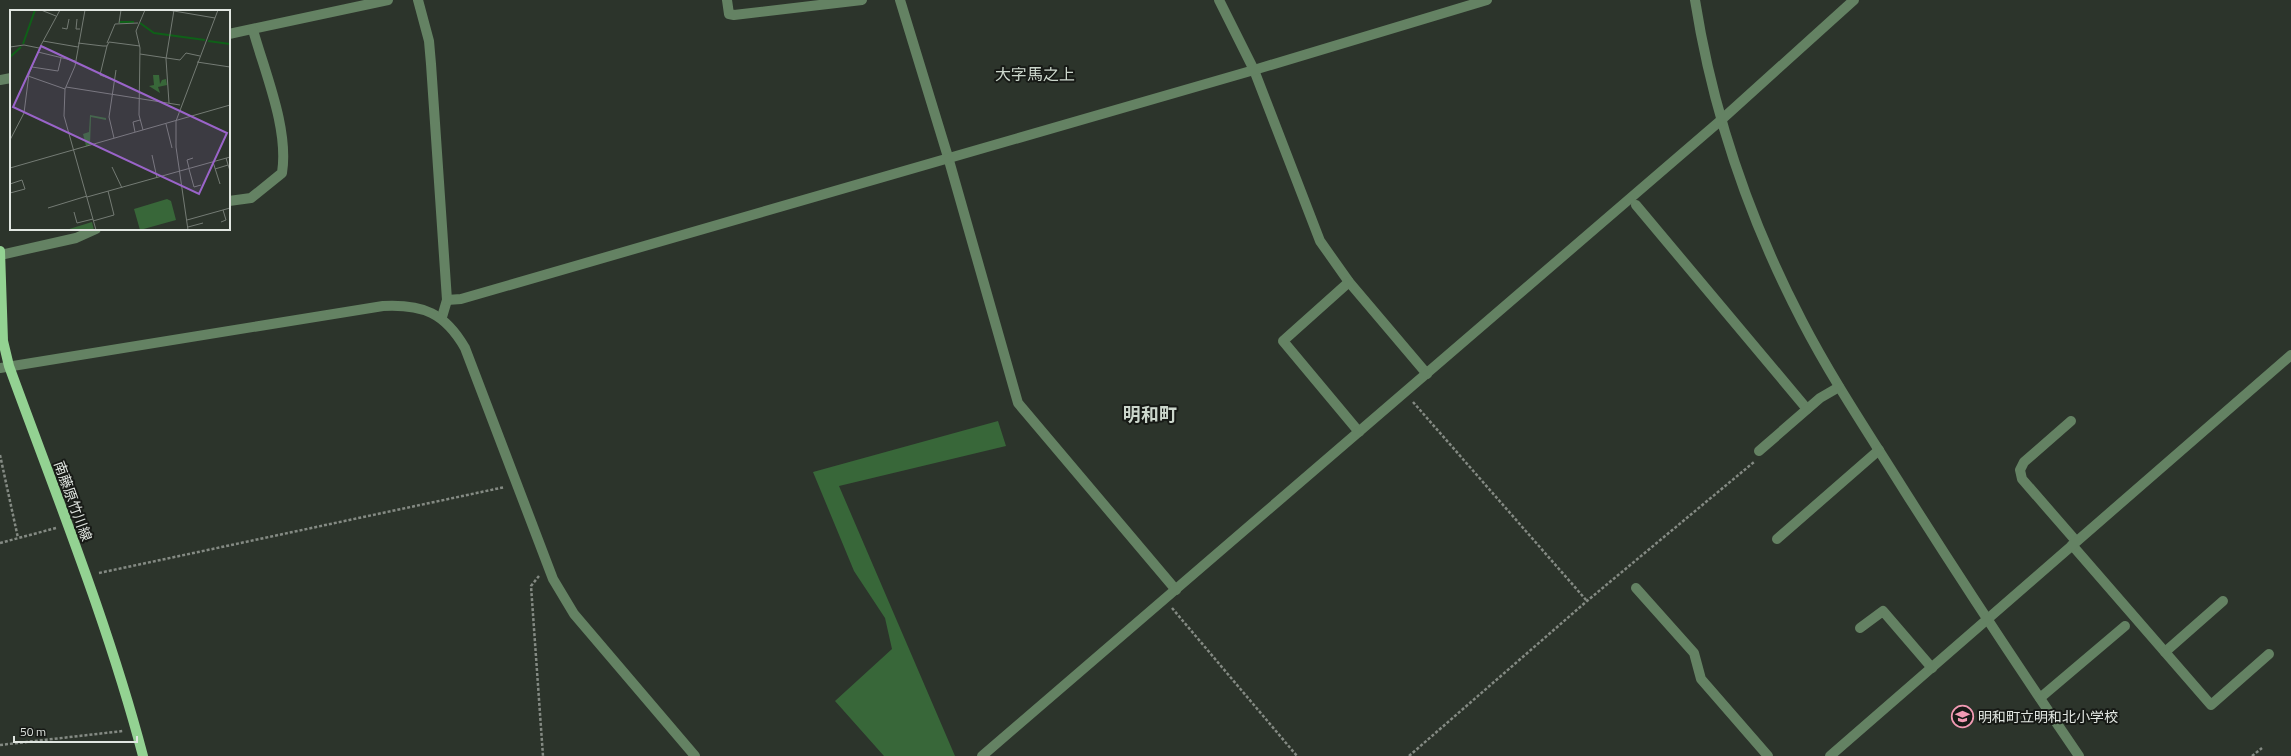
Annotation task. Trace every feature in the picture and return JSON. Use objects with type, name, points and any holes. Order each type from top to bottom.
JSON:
[{"type":"main road","name":"南藤原竹川線","points":[[0,251],[4,367],[86,576],[143,756]]},
{"type":"street","points":[[230,34],[388,0]]},
{"type":"street","points":[[418,0],[429,41],[431,56],[447,300],[442,317]]},
{"type":"street","points":[[727,0],[729,14],[734,16],[862,0]]},
{"type":"street","points":[[900,0],[948,157],[1018,403],[1176,590]]},
{"type":"street","points":[[1219,0],[1254,70],[1320,241],[1349,282],[1427,374]]},
{"type":"street","points":[[447,300],[461,299],[948,157],[1254,70],[1487,0]]},
{"type":"street","points":[[1695,0],[1701,36],[1720,121],[1762,238],[1802,323],[1839,387],[1987,620],[2079,756]]},
{"type":"street","points":[[982,756],[1720,121],[1854,0]]},
{"type":"street","points":[[230,202],[251,198],[282,173],[285,156],[279,119],[253,30]]},
{"type":"street","points":[[0,80],[10,78]]},
{"type":"street","points":[[1636,205],[1807,409]]},
{"type":"street","points":[[0,255],[76,238],[94,230]]},
{"type":"street","points":[[1349,282],[1283,341],[1359,432]]},
{"type":"street","points":[[4,367],[383,306],[415,308],[429,311],[442,317],[451,327],[465,348],[547,565],[562,598],[695,756]]},
{"type":"street","points":[[1830,756],[2074,543],[2290,359]]},
{"type":"street","points":[[1759,451],[1820,398],[1839,387]]},
{"type":"street","points":[[2071,421],[2024,462],[2020,470],[2022,479],[2165,652],[2211,705],[2269,654]]},
{"type":"street","points":[[1777,539],[1879,450]]},
{"type":"street","points":[[1636,588],[1694,653],[1701,679],[1768,756]]},
{"type":"street","points":[[2165,652],[2223,601]]},
{"type":"street","points":[[1860,628],[1883,611],[1932,668]]},
{"type":"street","points":[[2040,698],[2125,626]]},
{"type":"path","points":[[1405,393],[1587,601]]},
{"type":"path","points":[[1409,756],[1587,601],[1759,457],[1759,451]]},
{"type":"path","points":[[0,455],[18,538]]},
{"type":"path","points":[[86,576],[516,484]]},
{"type":"path","points":[[0,543],[67,525]]},
{"type":"path","points":[[543,756],[531,586],[547,565]]},
{"type":"path","points":[[1165,600],[1297,756]]},
{"type":"path","points":[[0,745],[136,730]]},
{"type":"path","points":[[2252,756],[2262,748]]},
{"type":"green space","points":[[998,421],[1006,446],[839,486],[955,756],[884,756],[835,701],[892,649],[885,618],[854,571],[813,472]]},
{"type":"place","name":"明和町立明和北小学校","points":[[1963,717]]},
{"type":"district","name":"大字馬之上","points":[[1035,74]]},
{"type":"district","name":"明和町","points":[[1150,415]]}]
